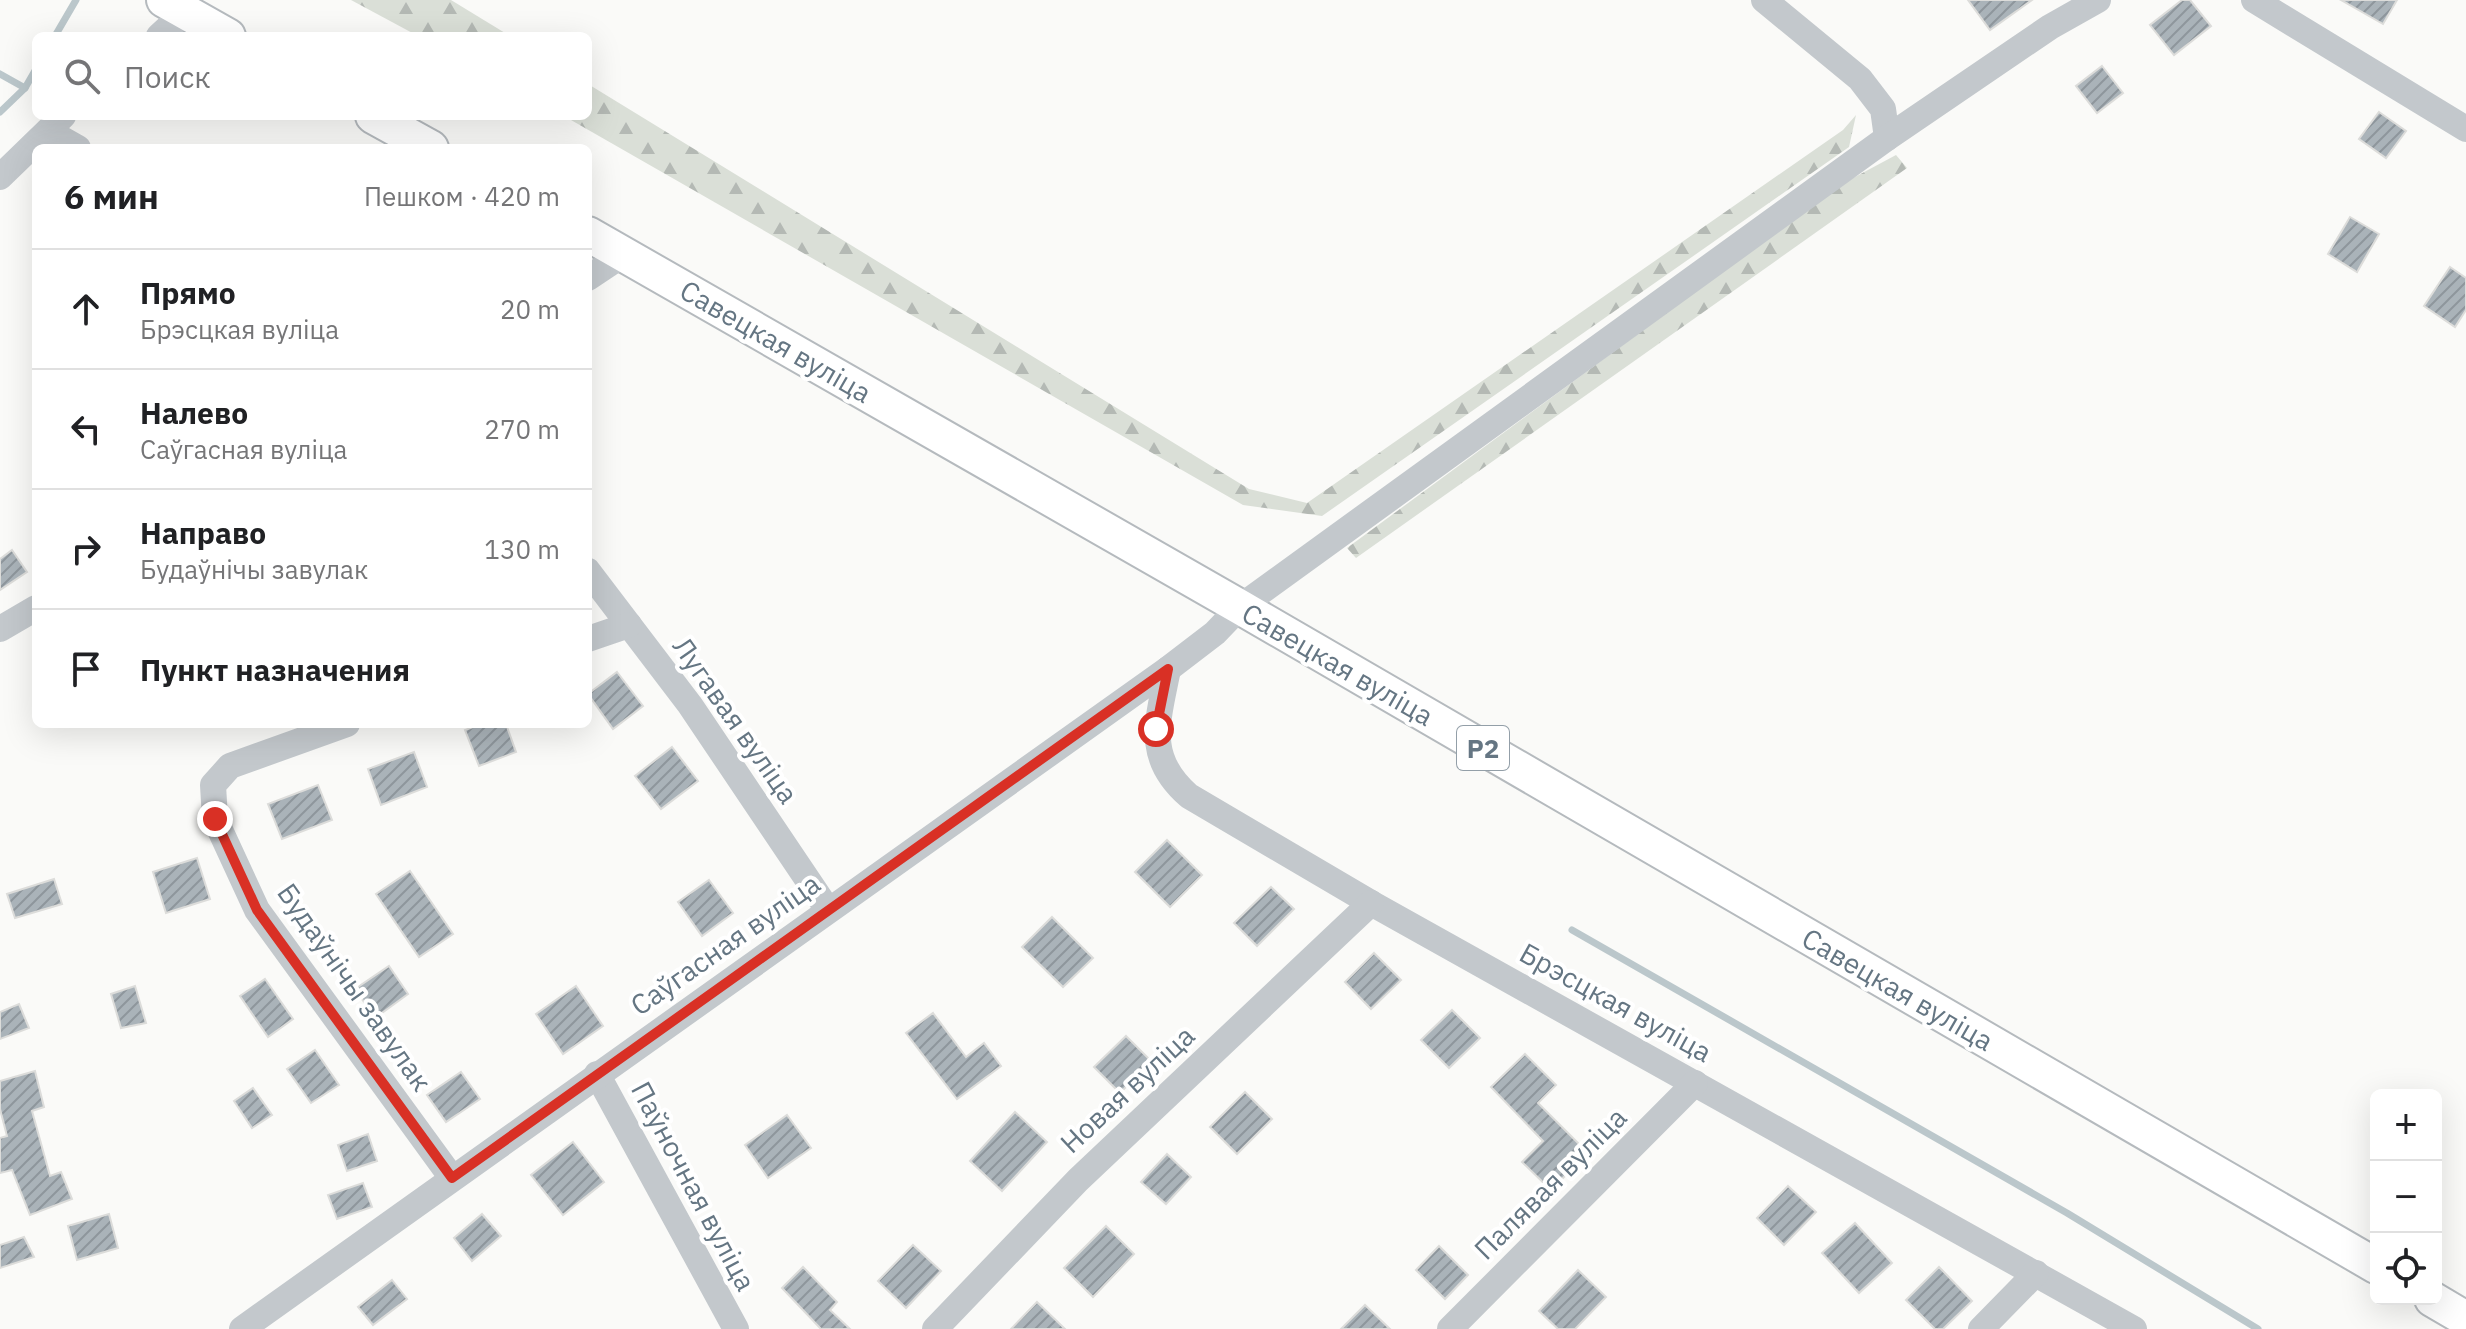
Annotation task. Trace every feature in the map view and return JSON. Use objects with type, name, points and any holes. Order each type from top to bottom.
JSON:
[{"type":"main road","points":[[174,6],[221,32]]},
{"type":"main road","points":[[380,120],[424,144]]},
{"type":"main road","name":"Савецкая вуліца","points":[[592,236],[1240,607],[2370,1263]]},
{"type":"main road","points":[[2442,1305],[2466,1319]]},
{"type":"street","points":[[1764,0],[1860,79],[1883,109],[1887,138]]},
{"type":"street","name":"Саўгасная вуліца","points":[[242,1329],[1168,669],[1215,633],[1240,607],[1887,138],[2050,27],[2098,0]]},
{"type":"street","points":[[2254,0],[2466,129]]},
{"type":"street","points":[[161,32],[174,6]]},
{"type":"street","points":[[35,144],[56,124],[74,144]]},
{"type":"street","points":[[0,177],[32,147]]},
{"type":"street","points":[[592,275],[624,254]]},
{"type":"street","name":"Лугавая вуліца","points":[[592,576],[690,705],[828,910]]},
{"type":"street","points":[[0,629],[32,610]]},
{"type":"street","points":[[592,638],[629,625]]},
{"type":"street","name":"Брэсцкая вуліца","points":[[1168,669],[1156,729],[1169,778],[1189,796],[1371,903],[2134,1329]]},
{"type":"street","name":"Будаўнічы завулак","points":[[336,728],[230,766],[213,785],[215,819],[257,910],[452,1178]]},
{"type":"street","name":"Новая вуліца","points":[[935,1329],[1078,1180],[1371,903]]},
{"type":"street","name":"Паўночная вуліца","points":[[597,1074],[736,1329]]},
{"type":"street","name":"Палявая вуліца","points":[[1450,1329],[1695,1083]]},
{"type":"street","points":[[1981,1329],[2036,1273]]},
{"type":"green space","points":[[351,0],[451,0],[503,32],[411,32]]},
{"type":"green space","points":[[592,86],[1249,489],[1307,503],[1843,130],[1856,115],[1849,147],[1322,516],[1243,505],[571,120],[592,120]]},
{"type":"green space","points":[[1896,155],[1907,168],[1356,558],[1347,548],[1840,185]]},
{"type":"building","points":[[1968,0],[2032,0],[1990,30]]},
{"type":"building","points":[[2182,0],[2190,0],[2211,26],[2174,55],[2150,25]]},
{"type":"building","points":[[2341,0],[2397,0],[2383,24]]},
{"type":"building","points":[[2102,66],[2123,93],[2097,113],[2076,86]]},
{"type":"building","points":[[2379,112],[2406,131],[2386,158],[2359,139]]},
{"type":"building","points":[[2350,217],[2379,234],[2357,272],[2328,254]]},
{"type":"building","points":[[2450,267],[2466,278],[2466,310],[2455,327],[2424,306]]},
{"type":"building","points":[[12,550],[27,572],[0,590],[0,559]]},
{"type":"building","points":[[617,672],[643,706],[613,729],[592,700],[592,691]]},
{"type":"building","points":[[507,728],[516,752],[479,766],[465,730]]},
{"type":"building","points":[[672,747],[698,781],[661,809],[635,776]]},
{"type":"building","points":[[414,752],[427,787],[381,805],[368,769]]},
{"type":"building","points":[[318,785],[332,820],[282,839],[268,804]]},
{"type":"building","points":[[1167,840],[1202,875],[1170,907],[1135,872]]},
{"type":"building","points":[[197,858],[210,899],[166,913],[153,872]]},
{"type":"building","points":[[410,871],[453,934],[419,957],[376,894]]},
{"type":"building","points":[[54,879],[62,904],[15,918],[7,894]]},
{"type":"building","points":[[709,880],[733,913],[702,936],[678,902]]},
{"type":"building","points":[[1271,887],[1294,909],[1257,946],[1234,923]]},
{"type":"building","points":[[1052,917],[1093,958],[1063,987],[1022,947]]},
{"type":"building","points":[[1374,953],[1401,980],[1371,1009],[1345,982]]},
{"type":"building","points":[[389,966],[408,994],[375,1018],[355,989]]},
{"type":"building","points":[[265,979],[293,1019],[268,1037],[240,996]]},
{"type":"building","points":[[135,986],[146,1023],[121,1028],[111,994]]},
{"type":"building","points":[[576,986],[603,1026],[563,1054],[536,1014]]},
{"type":"building","points":[[19,1004],[29,1028],[0,1039],[0,1012]]},
{"type":"building","points":[[1452,1010],[1480,1038],[1449,1068],[1421,1040]]},
{"type":"building","points":[[933,1013],[966,1057],[984,1043],[1001,1066],[957,1099],[906,1033]]},
{"type":"building","points":[[1126,1036],[1151,1061],[1120,1093],[1094,1067]]},
{"type":"building","points":[[315,1050],[339,1085],[311,1103],[287,1069]]},
{"type":"building","points":[[1525,1054],[1556,1085],[1538,1103],[1588,1153],[1551,1190],[1522,1162],[1543,1141],[1491,1087]]},
{"type":"building","points":[[35,1071],[44,1107],[32,1111],[50,1176],[61,1172],[72,1199],[30,1215],[12,1170],[0,1173],[0,1138],[7,1136],[0,1109],[0,1081]]},
{"type":"building","points":[[461,1072],[480,1099],[446,1122],[427,1095]]},
{"type":"building","points":[[253,1088],[272,1115],[252,1128],[234,1101]]},
{"type":"building","points":[[1245,1092],[1272,1119],[1237,1154],[1210,1127]]},
{"type":"building","points":[[1015,1112],[1047,1142],[1002,1191],[970,1161]]},
{"type":"building","points":[[787,1115],[811,1148],[768,1178],[745,1145]]},
{"type":"building","points":[[368,1134],[377,1161],[347,1171],[338,1145]]},
{"type":"building","points":[[573,1142],[604,1182],[563,1215],[531,1175]]},
{"type":"building","points":[[1167,1154],[1191,1177],[1166,1204],[1141,1182]]},
{"type":"building","points":[[363,1183],[372,1207],[337,1219],[328,1195]]},
{"type":"building","points":[[1788,1186],[1816,1212],[1784,1245],[1757,1218]]},
{"type":"building","points":[[109,1214],[118,1248],[77,1260],[68,1226]]},
{"type":"building","points":[[482,1214],[501,1236],[472,1261],[454,1238]]},
{"type":"building","points":[[1855,1223],[1892,1263],[1859,1293],[1822,1253]]},
{"type":"building","points":[[1106,1226],[1134,1254],[1093,1297],[1064,1268]]},
{"type":"building","points":[[24,1237],[34,1257],[0,1268],[0,1245]]},
{"type":"building","points":[[913,1245],[941,1271],[906,1308],[878,1281]]},
{"type":"building","points":[[1439,1246],[1468,1275],[1445,1299],[1416,1270]]},
{"type":"building","points":[[803,1267],[837,1302],[830,1310],[850,1329],[821,1329],[782,1288]]},
{"type":"building","points":[[1939,1267],[1972,1301],[1943,1329],[1935,1329],[1906,1300]]},
{"type":"building","points":[[1578,1270],[1606,1297],[1575,1329],[1558,1329],[1539,1311]]},
{"type":"building","points":[[392,1280],[407,1299],[373,1325],[358,1307]]},
{"type":"building","points":[[1037,1302],[1065,1329],[1011,1329]]},
{"type":"building","points":[[1365,1305],[1390,1329],[1341,1329]]},
{"type":"waterway","points":[[57,32],[76,0]]},
{"type":"waterway","points":[[0,74],[25,88]]},
{"type":"waterway","points":[[0,112],[25,88],[32,76]]},
{"type":"waterway","points":[[1572,930],[2067,1213],[2258,1329]]},
{"type":"route","points":[[215,819],[257,910],[452,1178],[1168,669],[1156,729]]}]
